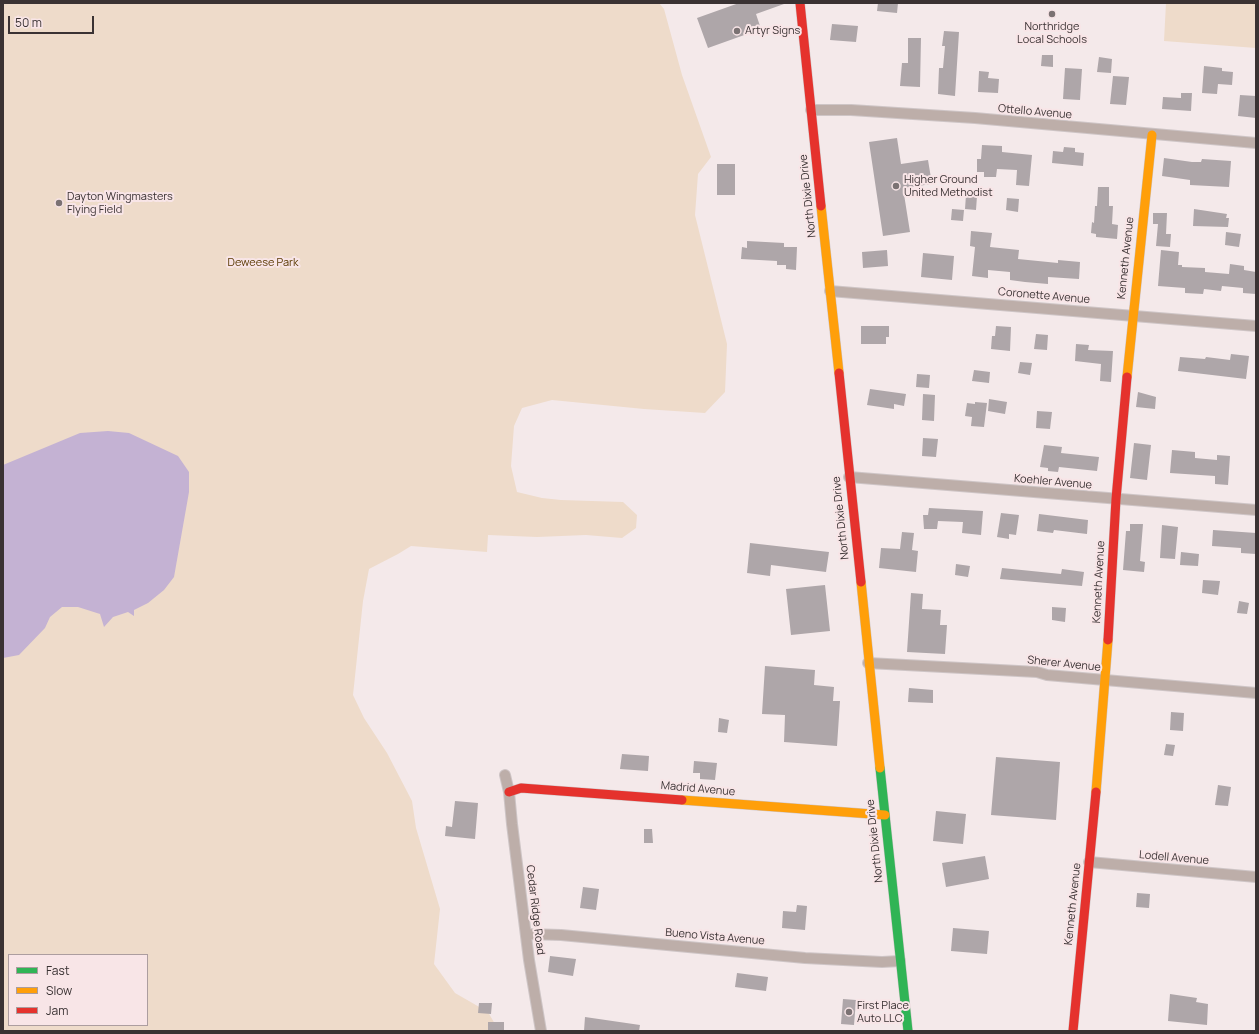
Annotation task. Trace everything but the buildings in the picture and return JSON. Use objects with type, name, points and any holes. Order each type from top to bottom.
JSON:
[{"type":"street","name":"North Dixie Drive","points":[[800,3],[868,663],[908,1031]]},
{"type":"street","name":"Ottello Avenue","points":[[811,110],[852,110],[975,118],[1152,135],[1256,142]]},
{"type":"street","name":"Kenneth Avenue","points":[[1073,1031],[1106,680],[1116,499],[1132,316],[1152,135]]},
{"type":"street","name":"Coronette Avenue","points":[[830,291],[1256,326]]},
{"type":"street","name":"Koehler Avenue","points":[[849,477],[1256,510]]},
{"type":"street","name":"Sherer Avenue","points":[[868,663],[1037,672],[1047,675],[1256,693]]},
{"type":"street","name":"Cedar Ridge Road","points":[[505,774],[509,792],[526,934],[541,1031]]},
{"type":"street","name":"Madrid Avenue","points":[[509,792],[521,788],[538,789],[885,815]]},
{"type":"street","name":"Lodell Avenue","points":[[1089,862],[1256,877]]},
{"type":"street","name":"Bueno Vista Avenue","points":[[526,934],[561,935],[805,958],[882,962],[900,961]]},
{"type":"green space","name":"Deweese Park","points":[[3,3],[659,3],[664,9],[682,75],[711,157],[698,174],[695,215],[727,344],[725,392],[705,413],[552,400],[522,408],[514,426],[511,466],[517,492],[542,498],[561,500],[623,502],[637,515],[636,528],[622,538],[586,535],[537,537],[488,535],[487,552],[411,546],[369,569],[363,601],[353,695],[364,718],[387,753],[412,801],[416,828],[440,909],[434,964],[455,993],[488,1012],[499,1031],[3,1031]]},
{"type":"green space","points":[[1166,3],[1256,3],[1256,48],[1164,41]]},
{"type":"shaded area","points":[[108,431],[129,433],[178,456],[189,472],[189,492],[174,577],[164,590],[148,603],[134,610],[134,616],[128,612],[113,617],[104,627],[100,614],[78,607],[62,607],[50,617],[45,628],[19,655],[3,658],[3,465],[80,433]]},
{"type":"traffic: fast","points":[[880,768],[908,1031]]},
{"type":"traffic: slow","points":[[1127,377],[1152,135]]},
{"type":"traffic: slow","points":[[821,206],[839,373]]},
{"type":"traffic: slow","points":[[861,582],[880,768]]},
{"type":"traffic: slow","points":[[1096,792],[1108,640]]},
{"type":"traffic: slow","points":[[682,800],[885,815]]},
{"type":"traffic: jam","points":[[800,3],[821,206]]},
{"type":"traffic: jam","points":[[839,373],[861,582]]},
{"type":"traffic: jam","points":[[1108,640],[1116,499],[1127,377]]},
{"type":"traffic: jam","points":[[509,792],[521,788],[682,800]]},
{"type":"traffic: jam","points":[[1073,1031],[1096,792]]},
{"type":"place","name":"Northridge Local Schools","points":[[1052,14]]},
{"type":"place","name":"Artyr Signs","points":[[737,31]]},
{"type":"place","name":"Higher Ground United Methodist","points":[[896,186]]},
{"type":"place","name":"Dayton Wingmasters Flying Field","points":[[59,203]]},
{"type":"place","name":"First Place Auto LLC","points":[[849,1012]]}]
